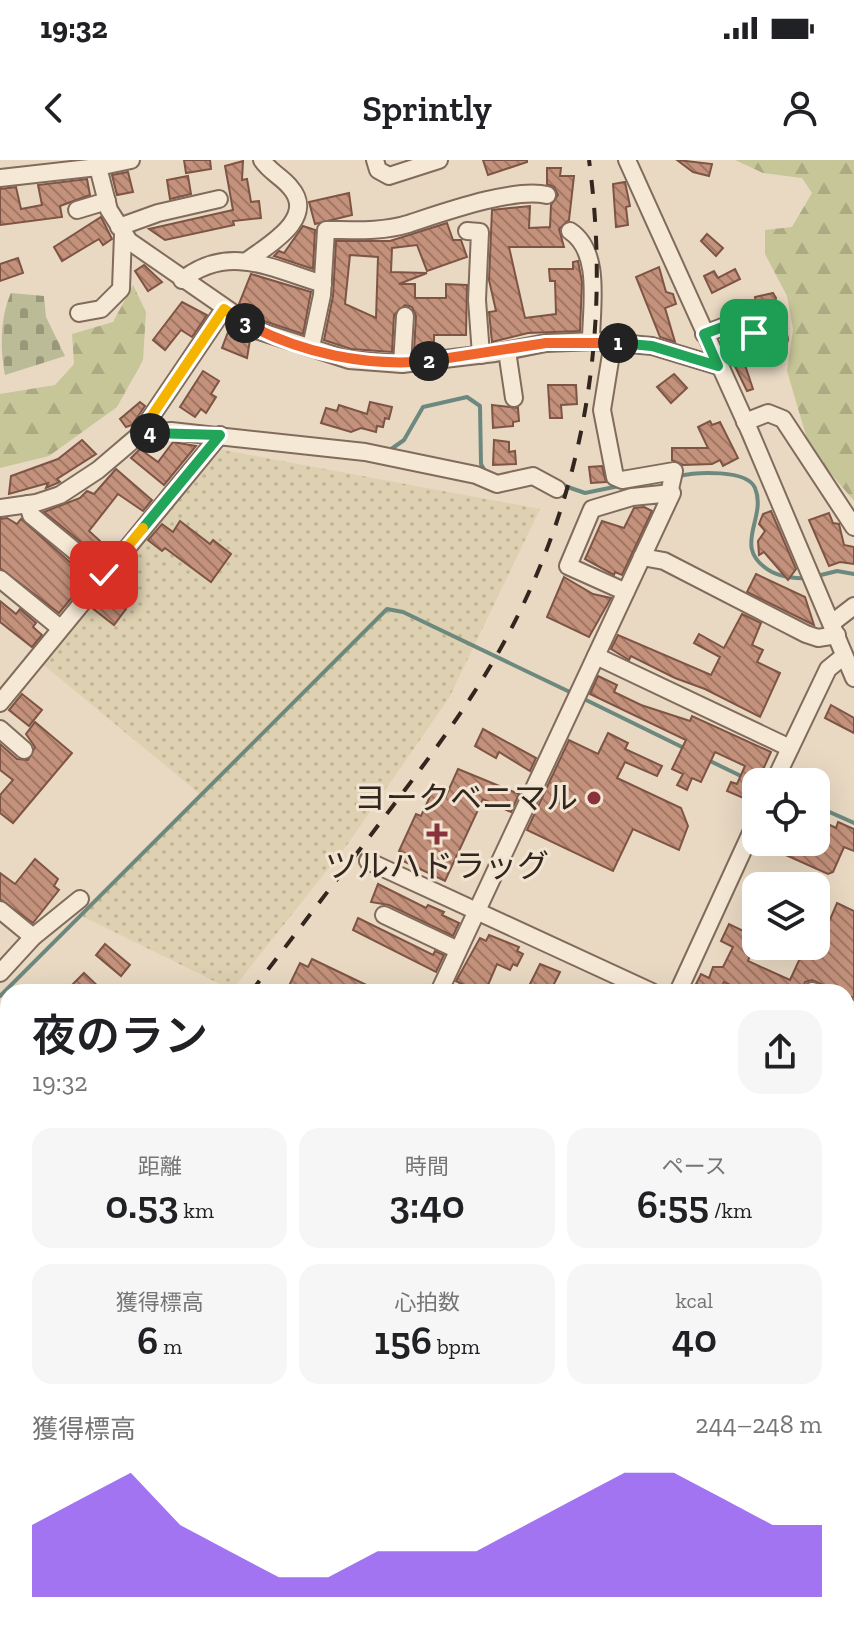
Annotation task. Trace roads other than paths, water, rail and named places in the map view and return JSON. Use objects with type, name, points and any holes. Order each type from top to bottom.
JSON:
[{"type":"street","points":[[0,178],[98,167],[131,160]]},
{"type":"street","points":[[247,261],[280,239],[293,222],[297,204],[292,189],[262,160]]},
{"type":"street","points":[[375,160],[378,170],[389,176],[439,160]]},
{"type":"street","points":[[627,160],[745,422],[854,678]]},
{"type":"street","points":[[98,167],[107,201],[121,230],[182,280],[259,331],[349,360],[402,364],[481,355],[546,343],[591,341],[652,346],[718,366]]},
{"type":"street","points":[[311,347],[323,284],[326,230],[352,231],[404,225],[475,203],[533,192],[547,195]]},
{"type":"street","points":[[121,230],[158,213],[219,199]]},
{"type":"street","points":[[77,210],[107,201]]},
{"type":"street","points":[[79,313],[101,309],[121,289],[121,230]]},
{"type":"street","points":[[467,231],[480,232],[477,300],[481,355]]},
{"type":"street","points":[[570,231],[585,247],[590,261],[591,341]]},
{"type":"street","points":[[182,280],[212,263],[229,259],[247,261],[323,284]]},
{"type":"street","points":[[0,508],[28,504],[70,488],[98,470],[140,433],[224,309]]},
{"type":"street","points":[[402,364],[405,316]]},
{"type":"street","points":[[704,334],[728,325],[765,338],[779,339]]},
{"type":"street","points":[[613,342],[602,410],[615,477],[672,482]]},
{"type":"street","points":[[507,351],[514,398]]},
{"type":"street","points":[[745,422],[768,413],[783,419],[854,527]]},
{"type":"street","points":[[140,433],[171,431],[220,435],[365,452],[476,475],[497,484],[533,476],[557,489]]},
{"type":"street","points":[[0,703],[220,435]]},
{"type":"street","points":[[443,984],[642,557],[672,482]]},
{"type":"street","points":[[626,592],[568,566],[592,509],[672,482]]},
{"type":"street","points":[[28,504],[31,515],[104,575]]},
{"type":"street","points":[[642,557],[664,561],[818,638],[834,629],[854,606]]},
{"type":"street","points":[[0,579],[60,628]]},
{"type":"street","points":[[596,656],[790,748]]},
{"type":"street","points":[[781,768],[828,669],[844,656]]},
{"type":"street","points":[[0,729],[24,750]]},
{"type":"street","points":[[682,984],[742,853]]},
{"type":"street","points":[[368,861],[635,984]]},
{"type":"street","points":[[0,973],[33,937],[80,899]]},
{"type":"street","points":[[0,910],[33,937]]},
{"type":"street","points":[[384,915],[458,950]]},
{"type":"waterway","points":[[387,452],[404,440],[423,407],[467,397],[480,406],[481,464],[485,471]]},
{"type":"waterway","points":[[121,440],[136,428]]},
{"type":"waterway","points":[[511,473],[529,470]]},
{"type":"waterway","points":[[679,476],[720,473],[750,482],[758,500],[751,543],[759,563],[780,575],[808,578]]},
{"type":"waterway","points":[[562,485],[585,493],[619,486]]},
{"type":"waterway","points":[[817,576],[837,571],[854,574]]},
{"type":"waterway","points":[[12,984],[387,609],[403,612],[574,694]]},
{"type":"waterway","points":[[582,698],[686,749]]},
{"type":"waterway","points":[[708,760],[742,777]]},
{"type":"waterway","points":[[830,812],[854,823]]},
{"type":"railway","points":[[257,984],[451,727],[483,679],[537,574],[575,459],[587,400],[597,281],[589,160]]},
{"type":"place","name":"ヨークベニマル","points":[[594,798]]},
{"type":"place","name":"ツルハドラッグ","points":[[437,834]]}]
